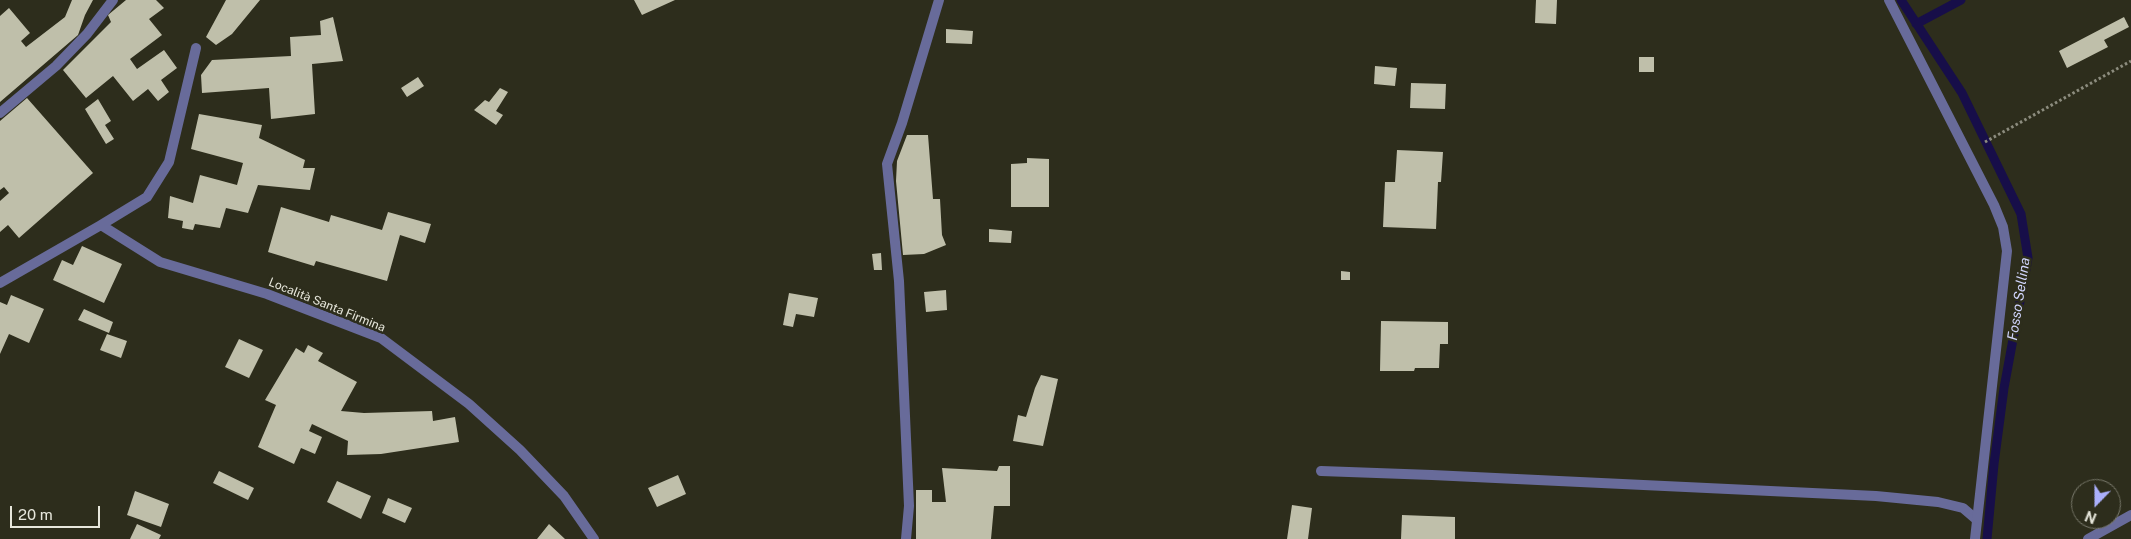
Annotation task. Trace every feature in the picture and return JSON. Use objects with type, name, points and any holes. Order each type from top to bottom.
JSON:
[{"type":"street","points":[[0,113],[68,54],[88,34],[113,0]]},
{"type":"street","points":[[906,539],[909,506],[899,281],[887,164],[902,123],[939,0]]},
{"type":"street","points":[[1889,0],[2003,227],[2007,251],[1975,539]]},
{"type":"street","points":[[1,281],[147,197],[169,162],[196,48]]},
{"type":"street","name":"Località Santa Firmina","points":[[101,225],[160,262],[268,294],[380,338],[468,404],[520,450],[564,496],[594,539]]},
{"type":"street","points":[[1321,472],[1432,475],[1876,496],[1938,502],[1963,508],[1977,520]]},
{"type":"street","points":[[2088,539],[2131,515]]},
{"type":"path","points":[[1966,152],[2131,61]]},
{"type":"building","points":[[72,0],[93,0],[78,35],[0,102],[0,16],[9,8],[30,33],[21,41],[26,47],[65,17]]},
{"type":"building","points":[[126,0],[156,0],[164,8],[149,19],[162,35],[130,59],[137,69],[164,50],[177,68],[161,80],[169,92],[158,101],[148,89],[133,101],[113,76],[86,98],[63,70],[111,22],[108,15]]},
{"type":"building","points":[[226,0],[260,0],[232,34],[216,45],[206,37]]},
{"type":"building","points":[[634,0],[675,0],[642,15]]},
{"type":"building","points":[[1536,0],[1557,0],[1556,24],[1535,23]]},
{"type":"building","points":[[333,17],[343,61],[312,64],[315,114],[271,119],[269,88],[202,93],[201,75],[212,60],[291,56],[290,37],[321,35],[320,21]]},
{"type":"building","points":[[2124,17],[2129,27],[2104,40],[2108,47],[2067,68],[2059,51]]},
{"type":"building","points":[[946,29],[973,31],[972,44],[946,43]]},
{"type":"building","points":[[1639,57],[1654,57],[1654,72],[1639,72]]},
{"type":"building","points":[[1375,66],[1397,68],[1395,86],[1374,84]]},
{"type":"building","points":[[418,77],[424,86],[407,97],[401,88]]},
{"type":"building","points":[[1411,83],[1446,84],[1445,109],[1410,108]]},
{"type":"building","points":[[500,88],[508,92],[496,111],[503,115],[496,125],[474,110],[485,100],[489,102]]},
{"type":"building","points":[[27,98],[93,173],[19,238],[8,225],[0,232],[0,201],[9,193],[4,187],[0,190],[0,121]]},
{"type":"building","points":[[98,99],[111,121],[105,125],[114,139],[106,144],[85,109]]},
{"type":"building","points":[[199,114],[262,125],[259,138],[305,160],[303,168],[315,168],[310,190],[258,185],[248,213],[226,208],[220,228],[195,224],[193,230],[182,228],[183,221],[168,218],[170,196],[193,203],[200,175],[237,185],[243,163],[191,149]]},
{"type":"building","points":[[907,135],[928,135],[933,199],[940,199],[942,235],[946,245],[924,254],[903,255],[896,181],[897,161]]},
{"type":"building","points":[[1397,150],[1443,152],[1441,182],[1438,182],[1436,229],[1383,227],[1385,182],[1395,182]]},
{"type":"building","points":[[1027,158],[1049,159],[1049,207],[1011,207],[1011,164],[1027,163]]},
{"type":"building","points":[[281,207],[329,222],[331,215],[382,230],[388,212],[431,224],[425,243],[400,235],[387,281],[316,261],[314,266],[268,252]]},
{"type":"building","points":[[989,229],[1012,231],[1011,243],[989,242]]},
{"type":"building","points":[[82,246],[122,264],[104,303],[53,280],[62,260],[73,265]]},
{"type":"building","points":[[881,253],[882,270],[874,270],[872,254]]},
{"type":"building","points":[[1341,271],[1350,272],[1350,280],[1341,280]]},
{"type":"building","points":[[946,290],[947,310],[926,312],[924,292]]},
{"type":"building","points":[[789,293],[818,298],[814,317],[796,314],[793,327],[783,325]]},
{"type":"building","points":[[11,295],[44,309],[29,343],[9,334],[0,354],[0,302],[7,305]]},
{"type":"building","points":[[84,309],[113,322],[109,333],[78,320]]},
{"type":"building","points":[[1381,321],[1448,322],[1448,344],[1440,344],[1439,368],[1415,368],[1414,371],[1380,371]]},
{"type":"building","points":[[107,334],[127,341],[121,358],[100,350]]},
{"type":"building","points":[[239,339],[263,350],[249,378],[225,367]]},
{"type":"building","points":[[308,345],[323,353],[318,361],[357,382],[341,411],[364,413],[432,411],[433,421],[455,417],[459,442],[381,454],[347,455],[348,441],[312,424],[309,431],[322,437],[315,454],[301,448],[294,464],[258,447],[276,405],[265,400],[296,348],[304,353]]},
{"type":"building","points":[[1041,375],[1058,379],[1043,446],[1013,441],[1018,415],[1026,417]]},
{"type":"building","points":[[999,466],[1010,466],[1010,506],[994,506],[991,539],[916,539],[916,490],[932,490],[932,502],[946,502],[942,468],[997,471]]},
{"type":"building","points":[[219,471],[254,488],[248,500],[213,483]]},
{"type":"building","points":[[678,475],[686,494],[657,507],[648,488]]},
{"type":"building","points":[[337,481],[371,496],[361,519],[327,502]]},
{"type":"building","points":[[135,491],[169,504],[161,527],[127,515]]},
{"type":"building","points":[[388,498],[412,508],[405,523],[382,513]]},
{"type":"building","points":[[1292,505],[1312,508],[1308,539],[1287,539]]},
{"type":"building","points":[[1402,515],[1455,517],[1455,539],[1401,539]]},
{"type":"building","points":[[137,524],[161,535],[159,539],[130,539]]},
{"type":"building","points":[[549,524],[565,539],[537,539]]},
{"type":"waterway","name":"Fosso Sellina","points":[[1901,0],[1962,93],[2021,214],[2028,258],[2004,388],[1987,539]]},
{"type":"waterway","points":[[1916,24],[1961,0]]}]
